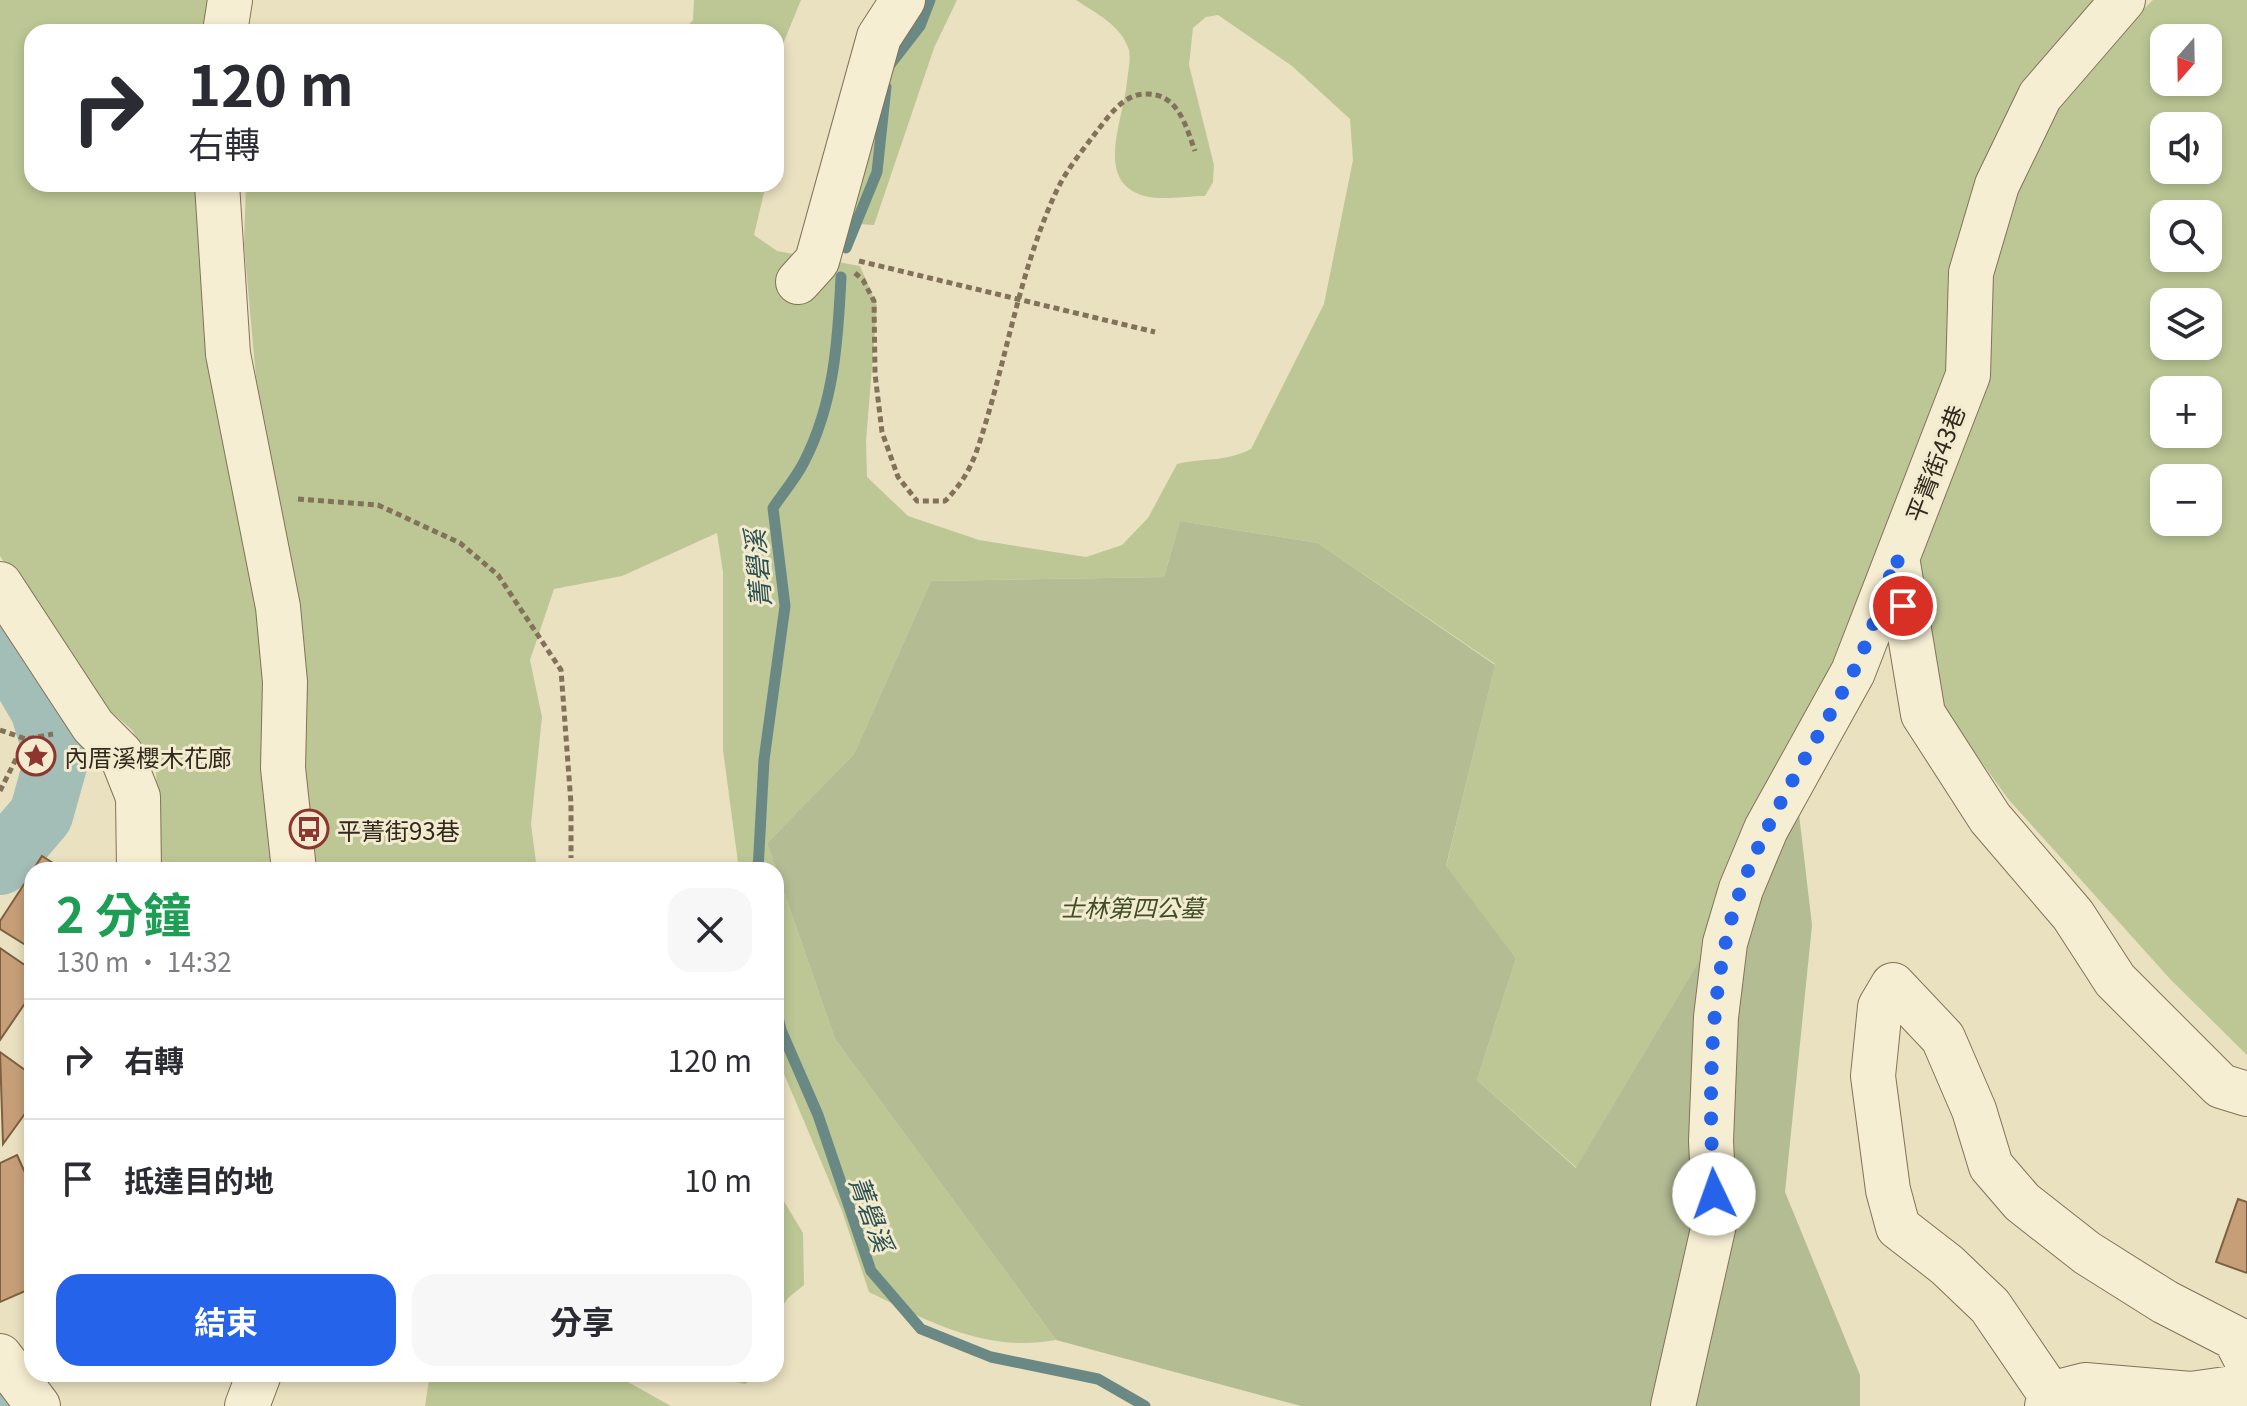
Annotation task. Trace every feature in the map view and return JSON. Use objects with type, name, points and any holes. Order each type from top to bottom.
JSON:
[{"type":"street","points":[[226,24],[230,0]]},
{"type":"street","points":[[798,282],[817,261],[879,37],[903,0]]},
{"type":"street","name":"平菁街43巷","points":[[1673,1406],[1715,1220],[1711,1141],[1716,1017],[1725,943],[1741,889],[1766,829],[1853,672],[1968,375],[1971,273],[1997,185],[2040,96],[2123,0]]},
{"type":"street","points":[[218,192],[228,354],[253,494],[278,607],[285,682],[283,768],[293,862]]},
{"type":"street","points":[[1897,557],[1923,714],[1990,818],[2073,915],[2115,980],[2221,1086],[2247,1094]]},
{"type":"street","points":[[0,584],[93,726],[121,754],[138,797],[139,862]]},
{"type":"street","points":[[2247,1361],[2235,1338],[2165,1302],[2087,1253],[2022,1202],[1991,1166],[1974,1110],[1943,1038],[1893,985],[1880,1007],[1873,1076],[1888,1190],[1898,1227],[1947,1265],[1990,1306],[2049,1400],[2085,1385],[2191,1394],[2247,1386]]},
{"type":"street","points":[[0,1356],[38,1406]]},
{"type":"street","points":[[247,1406],[256,1382]]},
{"type":"path","points":[[1155,332],[1019,298],[860,261],[847,265],[863,280],[874,301],[875,374],[882,432],[898,477],[917,501],[945,501],[962,484],[977,451],[1019,298],[1056,191],[1116,107],[1138,95],[1157,94],[1165,98],[1173,103],[1184,120],[1195,151]]},
{"type":"path","points":[[253,494],[378,505],[460,543],[498,575],[561,670],[571,804],[571,858]]},
{"type":"path","points":[[0,730],[26,739],[0,791]]},
{"type":"green space","points":[[0,0],[218,0],[215,24],[24,24],[24,192],[207,192],[263,619],[278,862],[160,862],[156,771],[132,730],[90,693],[0,556]]},
{"type":"green space","points":[[694,0],[801,0],[784,41],[784,24],[689,24],[693,20]]},
{"type":"green space","points":[[895,0],[957,0],[934,48],[874,225],[842,223]]},
{"type":"green space","points":[[1076,0],[2100,0],[1954,336],[1945,393],[1904,498],[1723,922],[1577,1168],[1477,1080],[1516,958],[1446,867],[1495,664],[1318,543],[1180,521],[1164,577],[931,581],[854,754],[767,843],[774,862],[738,862],[723,750],[723,572],[717,533],[622,576],[554,589],[530,660],[542,717],[531,824],[536,862],[308,862],[264,467],[244,244],[246,192],[764,192],[754,235],[777,251],[860,266],[877,306],[866,441],[867,477],[908,516],[979,540],[1086,557],[1122,545],[1148,518],[1177,464],[1223,458],[1251,449],[1324,304],[1353,160],[1350,119],[1292,66],[1218,15],[1206,17],[1193,28],[1189,65],[1214,165],[1213,182],[1205,196],[1156,198],[1131,190],[1121,179],[1115,149],[1129,70],[1129,50],[1120,34],[1100,15]]},
{"type":"green space","points":[[2153,0],[2247,0],[2247,1055],[2171,980],[2009,800],[1935,698],[1914,569],[1982,283],[2054,97]]},
{"type":"green space","name":"士林第四公墓","points":[[1180,521],[1318,543],[1495,665],[1446,866],[1516,958],[1477,1080],[1576,1168],[1797,797],[1812,925],[1785,1192],[1860,1375],[1860,1406],[1301,1406],[1056,1340],[835,1039],[784,892],[784,862],[774,862],[767,843],[854,754],[931,581],[1164,577]]},
{"type":"green space","points":[[784,892],[835,1039],[1056,1340],[1031,1343],[982,1338],[936,1324],[869,1292],[842,1211],[784,1074]]},
{"type":"green space","points":[[784,1201],[803,1233],[804,1285],[784,1304]]},
{"type":"green space","points":[[429,1382],[628,1382],[671,1406],[425,1406]]},
{"type":"building","points":[[24,884],[24,944],[0,929],[0,921]]},
{"type":"building","points":[[0,948],[24,964],[24,1005],[0,1040]]},
{"type":"building","points":[[0,1052],[24,1069],[24,1115],[3,1144]]},
{"type":"building","points":[[17,1155],[24,1170],[24,1292],[0,1302],[0,1163]]},
{"type":"building","points":[[2238,1199],[2247,1202],[2247,1273],[2216,1262]]},
{"type":"waterway","name":"菁礐溪","points":[[889,66],[920,26],[930,0]]},
{"type":"waterway","name":"菁礐溪","points":[[846,248],[877,172],[886,87]]},
{"type":"waterway","name":"菁礐溪","points":[[758,862],[764,760],[785,606],[773,508],[801,468],[822,418],[833,372],[841,277]]},
{"type":"waterway","points":[[0,638],[42,709],[57,758],[41,815],[0,863]]},
{"type":"waterway","name":"菁礐溪","points":[[784,1037],[818,1115],[871,1271],[921,1329],[991,1357],[1098,1379],[1145,1406]]},
{"type":"waterway","points":[[0,1395],[10,1406]]},
{"type":"place","name":"內厝溪櫻木花廊","points":[[36,756]]},
{"type":"place","name":"平菁街93巷","points":[[309,829]]},
{"type":"route","points":[[1714,1194],[1711,1141],[1716,1017],[1725,943],[1741,889],[1766,829],[1853,672],[1897,557],[1903,606]]}]
